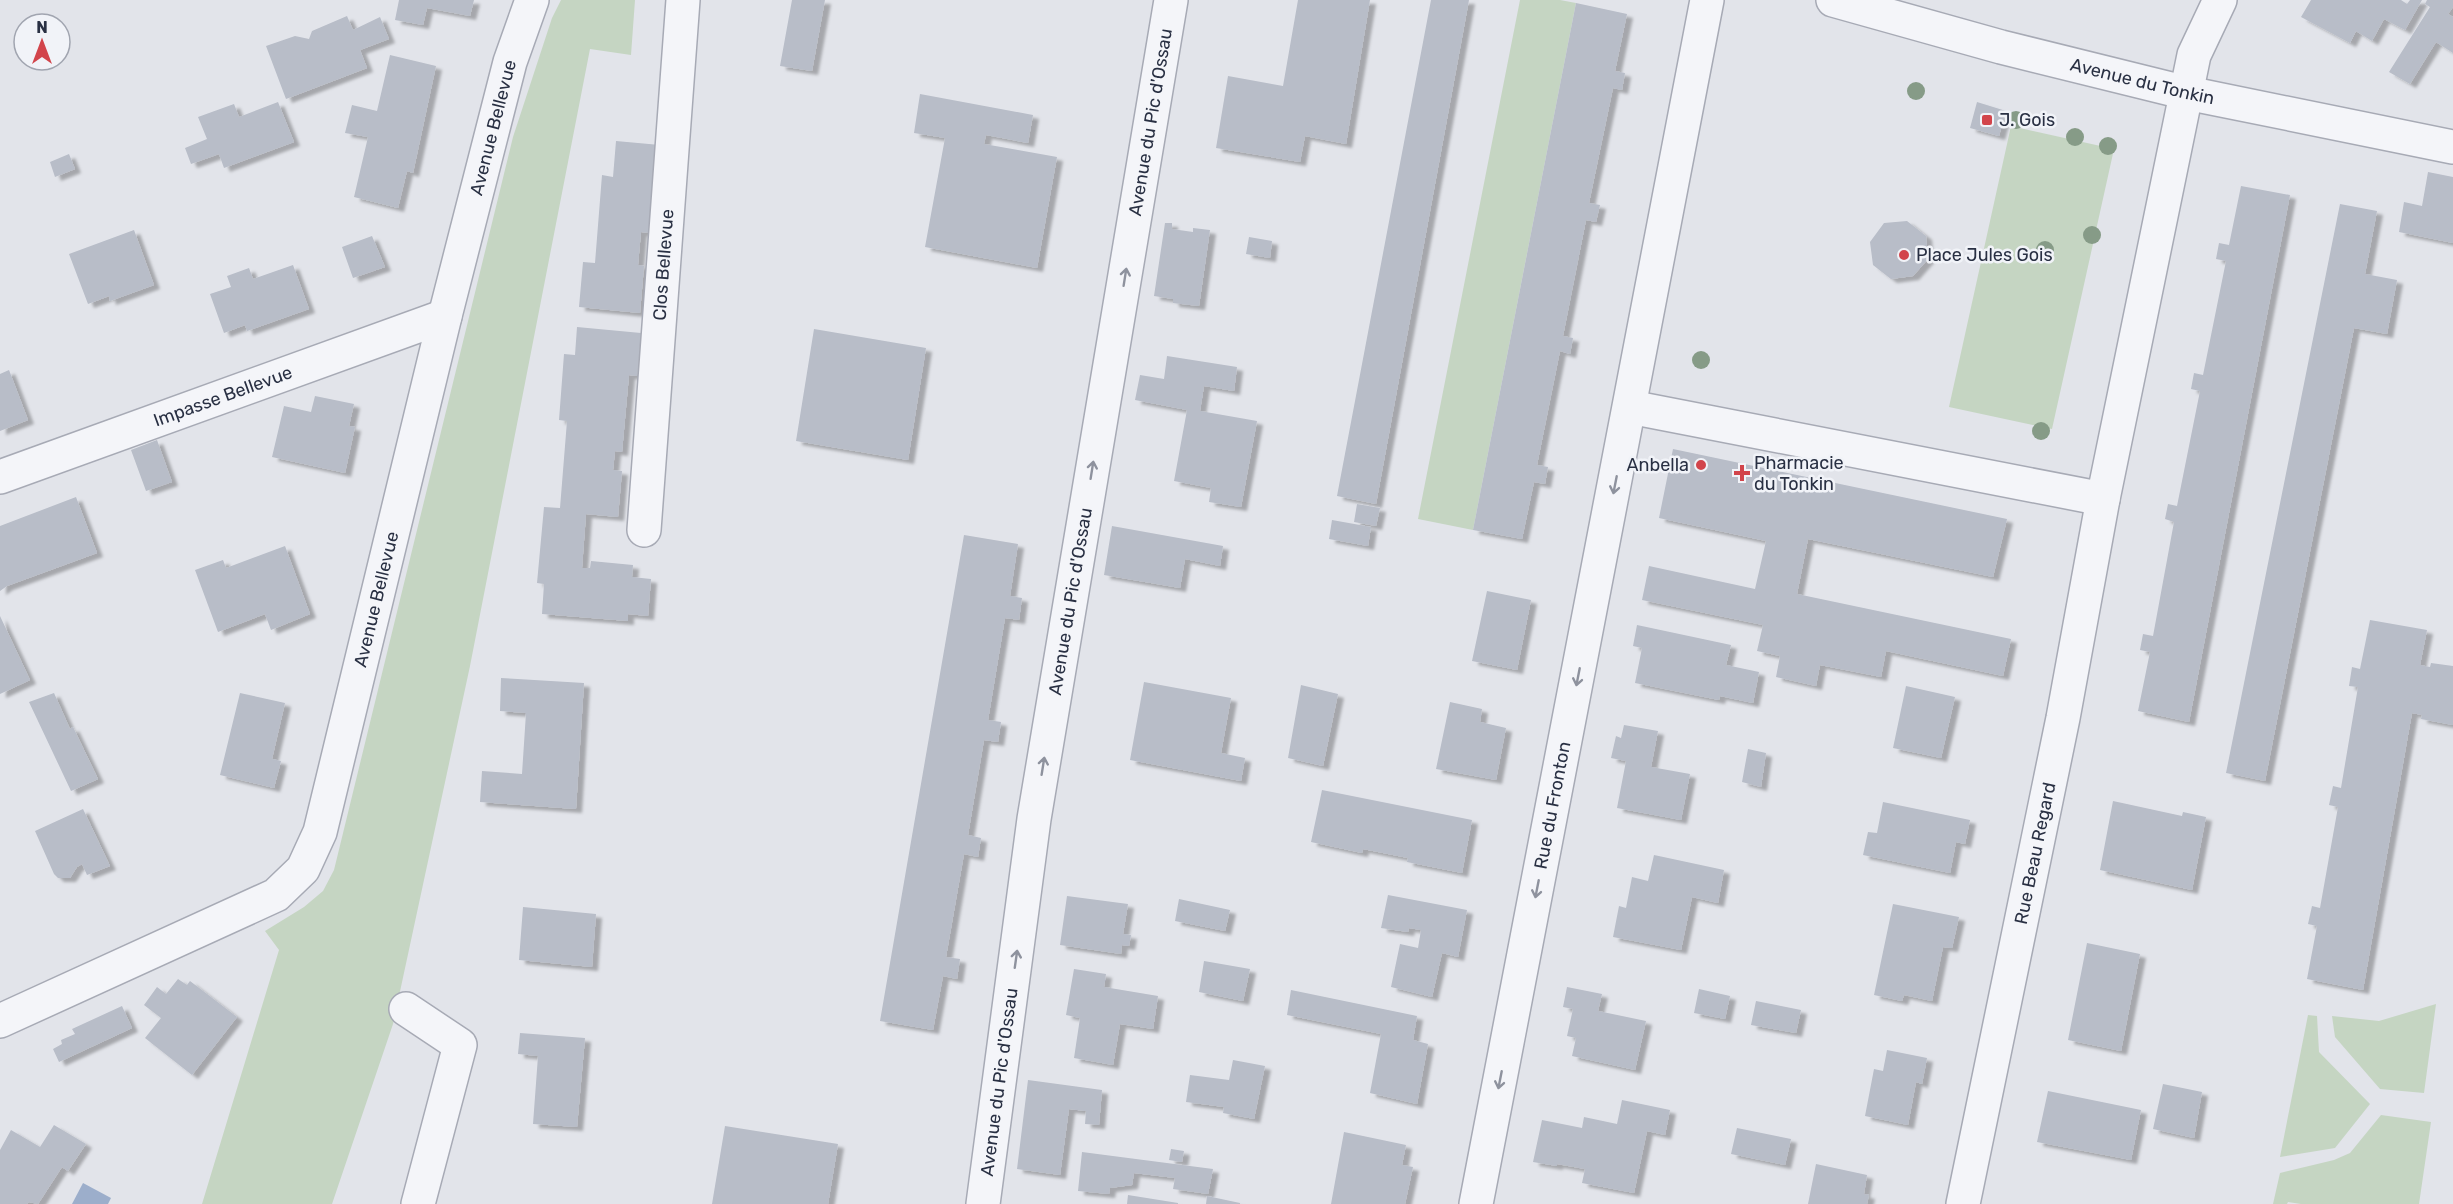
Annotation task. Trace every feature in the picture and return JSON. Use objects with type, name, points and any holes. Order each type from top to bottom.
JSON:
[{"type":"street","name":"Avenue Bellevue","points":[[10,1016],[276,895],[303,869],[320,832],[445,316],[510,62],[532,0]]},
{"type":"street","name":"Clos Bellevue","points":[[644,530],[683,0]]},
{"type":"street","name":"Avenue du Pic d'Ossau","points":[[983,1204],[1034,819],[1171,0]]},
{"type":"street","points":[[1707,0],[1630,407],[2103,500],[2194,55],[2220,0]]},
{"type":"street","name":"Avenue du Tonkin","points":[[1833,0],[2001,47],[2187,93],[2453,147]]},
{"type":"street","name":"Impasse Bellevue","points":[[0,477],[445,316]]},
{"type":"street","name":"Rue du Fronton","points":[[1476,1204],[1630,407]]},
{"type":"street","name":"Rue Beau Regard","points":[[1963,1204],[2060,729],[2103,500]]},
{"type":"street","points":[[406,1009],[460,1045],[418,1204]]},
{"type":"street","points":[[0,1048],[10,1016]]},
{"type":"green space","points":[[561,0],[635,0],[631,55],[590,49],[470,666],[393,1024],[332,1204],[202,1204],[279,950],[265,931],[304,907],[323,891],[334,870],[513,137],[552,18]]},
{"type":"green space","points":[[1520,0],[1560,0],[1576,3],[1473,530],[1418,519]]},
{"type":"green space","points":[[2011,126],[2114,149],[2052,429],[1949,407]]},
{"type":"green space","points":[[2436,1004],[2424,1093],[2380,1089],[2335,1037],[2332,1016],[2379,1021]]},
{"type":"green space","points":[[2308,1015],[2317,1016],[2319,1052],[2370,1104],[2335,1148],[2280,1157]]},
{"type":"green space","points":[[2381,1115],[2431,1122],[2419,1204],[2301,1204],[2288,1202],[2287,1204],[2273,1204],[2280,1173],[2334,1160],[2350,1153]]},
{"type":"water","points":[[83,1183],[111,1198],[108,1204],[72,1204]]},
{"type":"building","points":[[399,0],[474,0],[470,16],[427,8],[423,25],[395,20]]},
{"type":"building","points":[[792,0],[825,0],[812,71],[780,66]]},
{"type":"building","points":[[1298,0],[1370,0],[1346,144],[1305,136],[1300,162],[1216,148],[1228,76],[1283,86]]},
{"type":"building","points":[[1431,0],[1469,0],[1376,504],[1337,496]]},
{"type":"building","points":[[2311,0],[2401,0],[2407,4],[2410,0],[2422,0],[2405,30],[2384,19],[2372,41],[2356,31],[2350,43],[2301,17]]},
{"type":"building","points":[[2427,0],[2453,0],[2453,7],[2448,14],[2453,17],[2453,53],[2436,42],[2410,84],[2389,72],[2430,7],[2425,4]]},
{"type":"building","points":[[1576,3],[1627,14],[1615,71],[1625,73],[1622,90],[1613,88],[1589,203],[1600,205],[1596,222],[1586,220],[1563,336],[1573,338],[1570,354],[1560,351],[1537,465],[1548,467],[1545,484],[1534,482],[1522,539],[1473,530]]},
{"type":"building","points":[[347,16],[353,30],[380,17],[389,39],[360,50],[367,68],[286,99],[266,46],[295,36],[309,39],[312,31]]},
{"type":"building","points":[[390,55],[436,66],[413,173],[407,171],[398,208],[354,197],[368,137],[345,133],[352,105],[377,111]]},
{"type":"building","points":[[920,94],[1033,115],[1028,143],[986,135],[984,144],[1057,157],[1037,268],[925,247],[945,138],[914,133]]},
{"type":"building","points":[[278,102],[294,142],[224,168],[219,154],[191,164],[185,148],[207,139],[198,117],[234,104],[239,117]]},
{"type":"building","points":[[1977,102],[2006,111],[1999,136],[1970,128]]},
{"type":"building","points":[[616,141],[660,145],[652,233],[641,232],[638,265],[644,266],[640,313],[579,307],[583,262],[595,263],[602,175],[613,177]]},
{"type":"building","points":[[69,154],[75,169],[55,177],[50,162]]},
{"type":"building","points":[[2428,172],[2453,177],[2453,243],[2399,232],[2404,202],[2422,206]]},
{"type":"building","points":[[2241,186],[2290,195],[2189,722],[2138,711],[2150,652],[2140,650],[2143,634],[2153,636],[2174,522],[2165,519],[2168,504],[2177,506],[2200,391],[2191,389],[2194,373],[2203,375],[2226,261],[2216,259],[2219,243],[2229,245]]},
{"type":"building","points":[[2340,204],[2377,211],[2365,274],[2397,280],[2387,334],[2354,328],[2265,781],[2226,773]]},
{"type":"building","points":[[1907,221],[1926,236],[1928,259],[1913,276],[1891,279],[1873,265],[1870,242],[1884,223]]},
{"type":"building","points":[[1165,223],[1172,223],[1172,229],[1193,232],[1193,228],[1210,230],[1199,306],[1173,303],[1173,299],[1154,296]]},
{"type":"building","points":[[134,230],[154,285],[110,301],[109,296],[88,304],[69,254]]},
{"type":"building","points":[[372,236],[385,267],[353,278],[342,247]]},
{"type":"building","points":[[1249,237],[1272,241],[1270,258],[1246,254]]},
{"type":"building","points":[[293,265],[309,309],[247,331],[245,325],[224,333],[210,294],[231,287],[227,276],[249,268],[253,279]]},
{"type":"building","points":[[577,327],[641,333],[637,376],[629,375],[622,452],[615,451],[613,470],[622,471],[618,517],[586,514],[582,568],[590,568],[591,561],[633,565],[632,577],[651,579],[648,616],[628,614],[628,621],[542,614],[544,584],[537,583],[544,507],[560,508],[567,421],[559,420],[564,354],[575,355]]},
{"type":"building","points":[[814,329],[926,348],[908,460],[796,441]]},
{"type":"building","points":[[1167,356],[1237,367],[1234,391],[1204,386],[1200,411],[1257,421],[1241,507],[1209,502],[1211,488],[1174,481],[1187,410],[1135,400],[1140,375],[1164,379]]},
{"type":"building","points":[[9,370],[28,420],[0,431],[0,374]]},
{"type":"building","points":[[315,396],[354,404],[349,426],[355,427],[345,473],[272,457],[284,406],[311,412]]},
{"type":"building","points":[[157,440],[172,482],[146,491],[131,450]]},
{"type":"building","points":[[1673,449],[2007,519],[1993,577],[1808,539],[1797,594],[2011,639],[2003,676],[1886,651],[1881,677],[1820,665],[1816,686],[1776,677],[1780,656],[1757,651],[1763,625],[1642,600],[1649,566],[1755,589],[1766,541],[1659,518]]},
{"type":"building","points":[[76,497],[97,553],[7,586],[0,591],[0,526]]},
{"type":"building","points":[[1357,504],[1380,508],[1376,526],[1354,522]]},
{"type":"building","points":[[1332,520],[1371,527],[1368,546],[1329,539]]},
{"type":"building","points":[[1112,526],[1223,546],[1220,566],[1185,559],[1180,588],[1104,575]]},
{"type":"building","points":[[964,535],[1018,544],[1010,596],[1022,598],[1019,620],[1005,618],[988,720],[1001,722],[998,742],[984,740],[968,835],[981,838],[978,857],[964,854],[946,957],[960,959],[957,979],[943,976],[933,1030],[880,1021]]},
{"type":"building","points":[[285,546],[310,614],[271,630],[265,614],[218,632],[195,570],[223,560],[226,568]]},
{"type":"building","points":[[1487,591],[1531,600],[1517,670],[1472,661]]},
{"type":"building","points":[[0,616],[30,680],[0,694]]},
{"type":"building","points":[[2370,620],[2427,630],[2420,665],[2430,667],[2431,663],[2453,666],[2453,725],[2421,719],[2422,715],[2412,713],[2363,990],[2307,979],[2317,926],[2308,924],[2312,906],[2320,908],[2338,807],[2329,805],[2333,786],[2341,788],[2358,687],[2349,686],[2352,667],[2360,669]]},
{"type":"building","points":[[1637,625],[1731,645],[1726,665],[1759,672],[1753,703],[1720,696],[1719,700],[1635,683],[1642,648],[1633,646]]},
{"type":"building","points":[[501,678],[584,683],[576,809],[480,802],[482,771],[522,774],[526,713],[500,711]]},
{"type":"building","points":[[1144,682],[1231,698],[1221,753],[1245,758],[1241,781],[1130,760]]},
{"type":"building","points":[[1301,685],[1338,694],[1323,766],[1288,758]]},
{"type":"building","points":[[1906,686],[1955,697],[1941,758],[1893,748]]},
{"type":"building","points":[[54,693],[70,729],[73,727],[98,779],[71,791],[29,702]]},
{"type":"building","points":[[240,693],[285,703],[272,759],[281,761],[274,788],[220,775]]},
{"type":"building","points":[[1450,702],[1482,709],[1480,722],[1506,728],[1496,780],[1436,769]]},
{"type":"building","points":[[1624,725],[1658,731],[1651,767],[1690,774],[1681,820],[1617,808],[1626,761],[1611,758],[1616,736],[1621,738]]},
{"type":"building","points":[[1748,749],[1766,753],[1761,787],[1742,782]]},
{"type":"building","points":[[1322,790],[1472,820],[1462,873],[1407,862],[1408,858],[1363,849],[1362,853],[1311,842]]},
{"type":"building","points":[[2113,801],[2182,816],[2183,812],[2206,817],[2192,890],[2100,870]]},
{"type":"building","points":[[1883,802],[1970,820],[1965,844],[1956,842],[1950,873],[1863,855],[1868,832],[1877,833]]},
{"type":"building","points":[[83,809],[110,866],[87,875],[82,864],[77,867],[70,878],[58,878],[54,874],[35,831]]},
{"type":"building","points":[[1654,855],[1724,870],[1718,903],[1692,897],[1681,950],[1613,937],[1619,906],[1626,908],[1632,877],[1648,881]]},
{"type":"building","points":[[1388,895],[1467,910],[1458,957],[1442,953],[1432,997],[1391,987],[1400,944],[1418,948],[1421,930],[1409,928],[1408,932],[1381,928]]},
{"type":"building","points":[[1067,896],[1128,904],[1123,934],[1131,935],[1129,946],[1122,945],[1121,954],[1060,945]]},
{"type":"building","points":[[1179,899],[1230,910],[1225,931],[1175,921]]},
{"type":"building","points":[[1893,904],[1959,917],[1952,948],[1943,947],[1932,1001],[1904,995],[1902,1001],[1874,995]]},
{"type":"building","points":[[523,907],[596,914],[592,967],[519,960]]},
{"type":"building","points":[[2087,943],[2140,954],[2121,1051],[2068,1040]]},
{"type":"building","points":[[1204,961],[1250,969],[1243,1001],[1199,992]]},
{"type":"building","points":[[1074,969],[1106,974],[1104,987],[1158,996],[1153,1029],[1120,1024],[1113,1065],[1074,1058],[1080,1018],[1066,1015]]},
{"type":"building","points":[[178,979],[187,985],[190,981],[237,1017],[192,1075],[145,1038],[161,1018],[144,1005],[157,987],[166,994]]},
{"type":"building","points":[[1567,987],[1602,994],[1598,1011],[1646,1021],[1635,1070],[1572,1056],[1576,1038],[1567,1036],[1573,1009],[1563,1007]]},
{"type":"building","points":[[1699,989],[1730,996],[1725,1019],[1694,1013]]},
{"type":"building","points":[[1291,990],[1417,1016],[1413,1040],[1428,1044],[1417,1104],[1370,1093],[1381,1034],[1287,1015]]},
{"type":"building","points":[[1756,1001],[1801,1010],[1796,1033],[1751,1025]]},
{"type":"building","points":[[122,1006],[132,1028],[59,1062],[53,1049],[62,1044],[61,1040],[75,1034],[72,1029]]},
{"type":"building","points":[[520,1033],[585,1038],[577,1127],[533,1124],[538,1056],[518,1054]]},
{"type":"building","points":[[1887,1050],[1927,1058],[1922,1084],[1916,1082],[1908,1125],[1865,1116],[1874,1069],[1883,1071]]},
{"type":"building","points":[[1233,1060],[1265,1066],[1254,1119],[1223,1113],[1224,1107],[1186,1102],[1190,1075],[1229,1080]]},
{"type":"building","points":[[1028,1080],[1102,1090],[1099,1125],[1085,1124],[1086,1111],[1069,1109],[1060,1175],[1017,1169]]},
{"type":"building","points":[[2163,1084],[2202,1092],[2194,1138],[2153,1129]]},
{"type":"building","points":[[2048,1091],[2141,1110],[2131,1160],[2037,1142]]},
{"type":"building","points":[[1622,1100],[1670,1110],[1665,1135],[1647,1131],[1634,1193],[1582,1183],[1585,1169],[1533,1162],[1542,1120],[1582,1128],[1584,1117],[1617,1124]]},
{"type":"building","points":[[54,1125],[86,1144],[68,1171],[62,1167],[38,1204],[29,1202],[27,1204],[0,1204],[0,1150],[11,1130],[40,1147]]},
{"type":"building","points":[[725,1126],[838,1144],[828,1204],[712,1204]]},
{"type":"building","points":[[1737,1128],[1791,1139],[1785,1165],[1731,1154]]},
{"type":"building","points":[[1344,1132],[1406,1145],[1402,1165],[1413,1167],[1405,1204],[1331,1204]]},
{"type":"building","points":[[1171,1149],[1184,1151],[1182,1162],[1169,1160]]},
{"type":"building","points":[[1082,1152],[1213,1169],[1208,1194],[1173,1189],[1175,1178],[1134,1173],[1132,1185],[1110,1188],[1109,1194],[1078,1191]]},
{"type":"building","points":[[1816,1164],[1867,1175],[1864,1194],[1869,1195],[1867,1204],[1808,1204]]},
{"type":"building","points":[[1128,1195],[1178,1203],[1178,1204],[1127,1204]]},
{"type":"building","points":[[1207,1196],[1240,1203],[1240,1204],[1206,1204]]},
{"type":"place","name":"J. Gois","points":[[1987,120]]},
{"type":"place","name":"Place Jules Gois","points":[[1904,255]]},
{"type":"place","name":"Anbella","points":[[1701,465]]},
{"type":"place","name":"Pharmacie du Tonkin","points":[[1742,473]]}]
